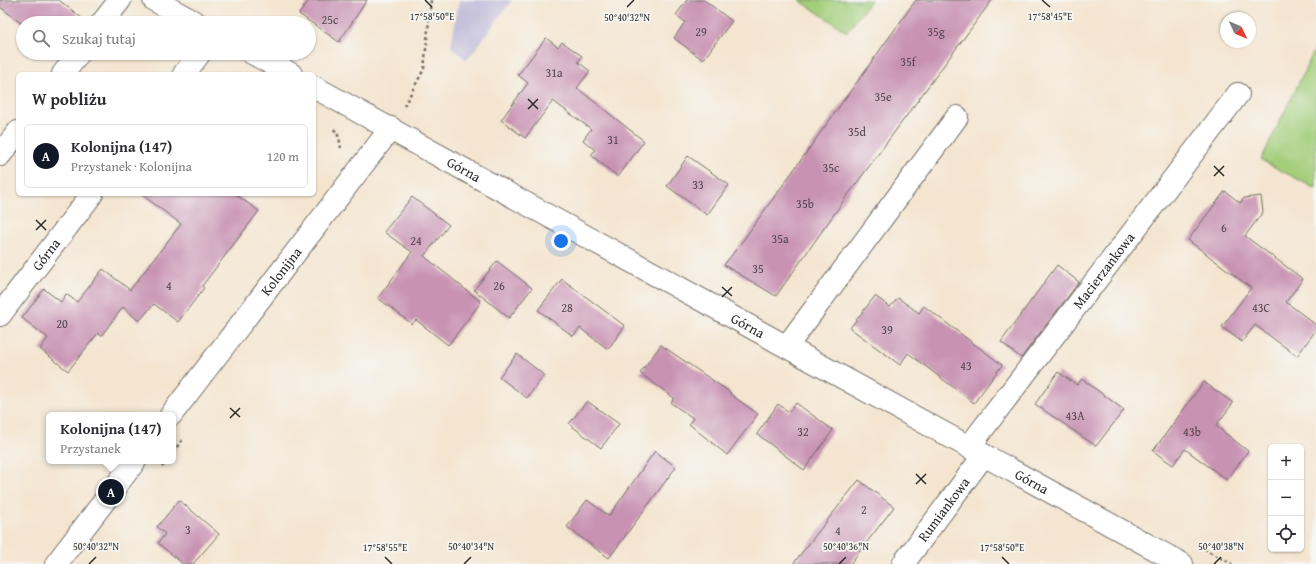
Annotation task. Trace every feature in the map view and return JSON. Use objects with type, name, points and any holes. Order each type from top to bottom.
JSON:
[{"type":"street","points":[[107,16],[120,0]]},
{"type":"street","points":[[154,0],[183,16]]},
{"type":"street","points":[[65,72],[74,60]]},
{"type":"street","points":[[186,72],[195,60]]},
{"type":"street","points":[[265,60],[287,72]]},
{"type":"street","name":"Górna","points":[[316,88],[1182,564]]},
{"type":"street","name":"Macierzankowa","points":[[977,451],[1238,94]]},
{"type":"street","points":[[787,346],[957,117]]},
{"type":"street","name":"Kolonijna","points":[[173,412],[391,128]]},
{"type":"street","points":[[0,155],[16,135]]},
{"type":"street","name":"Górna","points":[[0,315],[90,196]]},
{"type":"street","name":"Rumiankowa","points":[[903,564],[977,451]]},
{"type":"street","points":[[56,564],[133,464]]},
{"type":"path","points":[[391,128],[424,69],[431,0]]},
{"type":"shaded area","points":[[459,0],[512,0],[467,60],[451,47]]},
{"type":"green space","points":[[799,0],[871,0],[847,32]]},
{"type":"green space","points":[[1316,47],[1316,189],[1261,160]]},
{"type":"building","points":[[0,0],[59,0],[79,16],[16,16],[16,19],[0,7]]},
{"type":"building","points":[[309,0],[367,0],[339,42],[316,26],[316,16],[302,16],[299,14]]},
{"type":"building","points":[[687,0],[704,0],[732,21],[703,60],[674,38],[685,22],[676,15]]},
{"type":"building","points":[[916,0],[992,0],[842,203],[776,296],[724,265]]},
{"type":"building","points":[[546,38],[558,47],[562,42],[582,56],[578,62],[590,71],[577,88],[644,141],[618,177],[591,155],[595,150],[583,140],[591,129],[553,101],[525,138],[501,120],[528,83],[518,75]]},
{"type":"building","points":[[688,156],[729,185],[707,215],[667,186]]},
{"type":"building","points":[[1225,191],[1240,203],[1244,198],[1261,196],[1263,212],[1245,236],[1303,279],[1286,302],[1316,325],[1316,330],[1297,356],[1255,325],[1242,342],[1222,327],[1251,288],[1188,240]]},
{"type":"building","points":[[144,196],[238,196],[259,211],[202,286],[204,288],[178,322],[154,304],[139,321],[123,307],[101,336],[98,333],[68,371],[40,349],[48,338],[22,318],[44,289],[61,302],[66,294],[77,302],[103,269],[130,290],[181,224]]},
{"type":"building","points":[[412,197],[449,225],[424,256],[481,302],[448,345],[416,320],[412,324],[378,298],[412,252],[384,232]]},
{"type":"building","points":[[497,261],[532,288],[509,318],[474,290]]},
{"type":"building","points":[[1057,265],[1079,282],[1021,358],[1001,342]]},
{"type":"building","points":[[562,279],[625,326],[608,349],[580,328],[573,336],[538,310]]},
{"type":"building","points":[[875,296],[890,307],[898,298],[919,313],[924,306],[1002,365],[974,403],[908,353],[900,365],[850,328]]},
{"type":"building","points":[[661,345],[731,393],[730,394],[758,414],[727,455],[689,424],[693,418],[671,403],[674,398],[640,373]]},
{"type":"building","points":[[517,354],[544,375],[527,398],[499,377]]},
{"type":"building","points":[[1058,372],[1077,385],[1082,379],[1124,410],[1096,446],[1035,404]]},
{"type":"building","points":[[1204,382],[1233,403],[1216,426],[1248,451],[1227,480],[1185,449],[1173,465],[1153,451]]},
{"type":"building","points":[[587,401],[619,424],[601,448],[569,424]]},
{"type":"building","points":[[796,403],[833,430],[804,470],[757,434],[778,404],[789,412]]},
{"type":"building","points":[[655,451],[676,467],[609,558],[567,527],[587,500],[609,516]]},
{"type":"building","points":[[859,480],[894,507],[850,564],[793,564]]},
{"type":"building","points":[[179,500],[219,534],[193,564],[183,564],[158,543],[165,534],[157,527]]},
{"type":"place","name":"Kolonijna (147)","points":[[111,492]]}]
